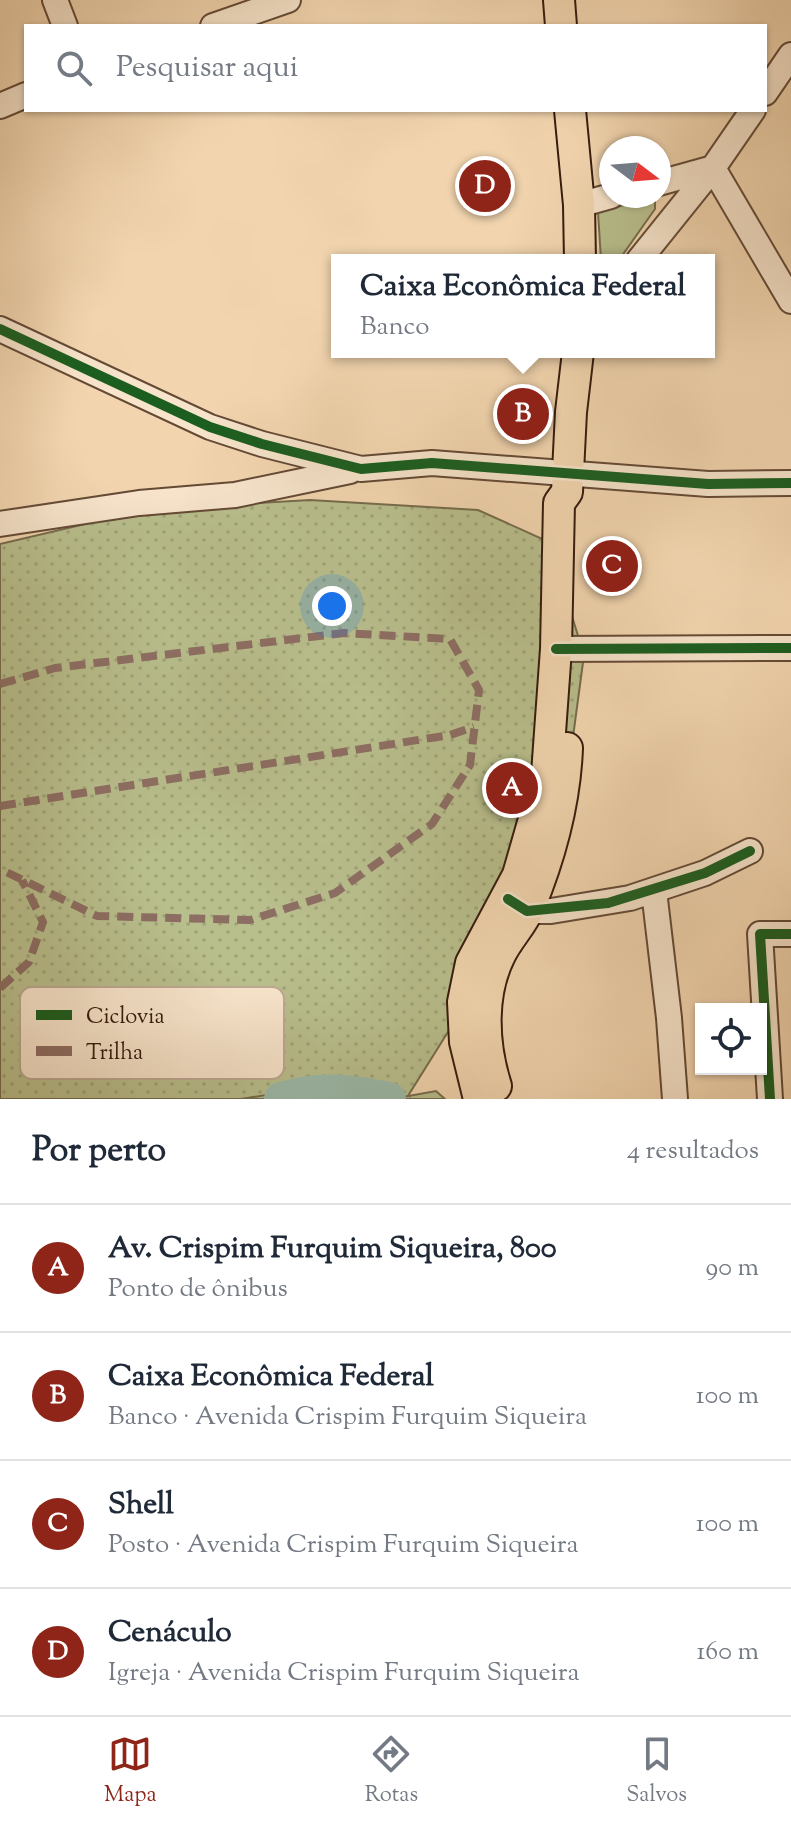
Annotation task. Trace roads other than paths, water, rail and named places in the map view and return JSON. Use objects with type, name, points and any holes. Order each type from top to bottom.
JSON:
[{"type":"main road","points":[[559,0],[561,24]]},
{"type":"main road","points":[[570,112],[579,205],[580,254]]},
{"type":"main road","points":[[500,1099],[489,1064],[485,1005],[518,905],[518,875],[547,774],[564,649],[559,503],[567,483],[577,358]]},
{"type":"main road","points":[[479,1099],[465,1042],[463,1002],[471,963],[518,905]]},
{"type":"street","points":[[55,0],[64,24]]},
{"type":"street","points":[[219,24],[288,0]]},
{"type":"street","points":[[767,90],[791,55]]},
{"type":"street","points":[[0,106],[24,96]]},
{"type":"street","points":[[644,254],[713,168],[752,112]]},
{"type":"street","points":[[671,180],[713,168]]},
{"type":"street","points":[[713,168],[791,301]]},
{"type":"street","points":[[579,205],[599,199]]},
{"type":"street","points":[[0,329],[210,427],[262,444],[361,469]]},
{"type":"street","points":[[0,524],[139,503],[235,495],[361,469],[432,463],[567,483],[791,483]]},
{"type":"street","points":[[564,649],[791,648]]},
{"type":"street","points":[[518,905],[551,911],[608,903],[705,873],[750,851]]},
{"type":"street","points":[[654,891],[675,1099]]},
{"type":"street","points":[[770,1099],[760,934],[791,934]]},
{"type":"waterway","points":[[281,1099],[335,1092],[389,1099]]},
{"type":"place","name":"Cenáculo","points":[[485,186]]},
{"type":"place","name":"Caixa Econômica Federal","points":[[523,414]]},
{"type":"place","name":"Shell","points":[[612,566]]},
{"type":"place","name":"Av. Crispim Furquim Siqueira, 800","points":[[512,788]]}]
